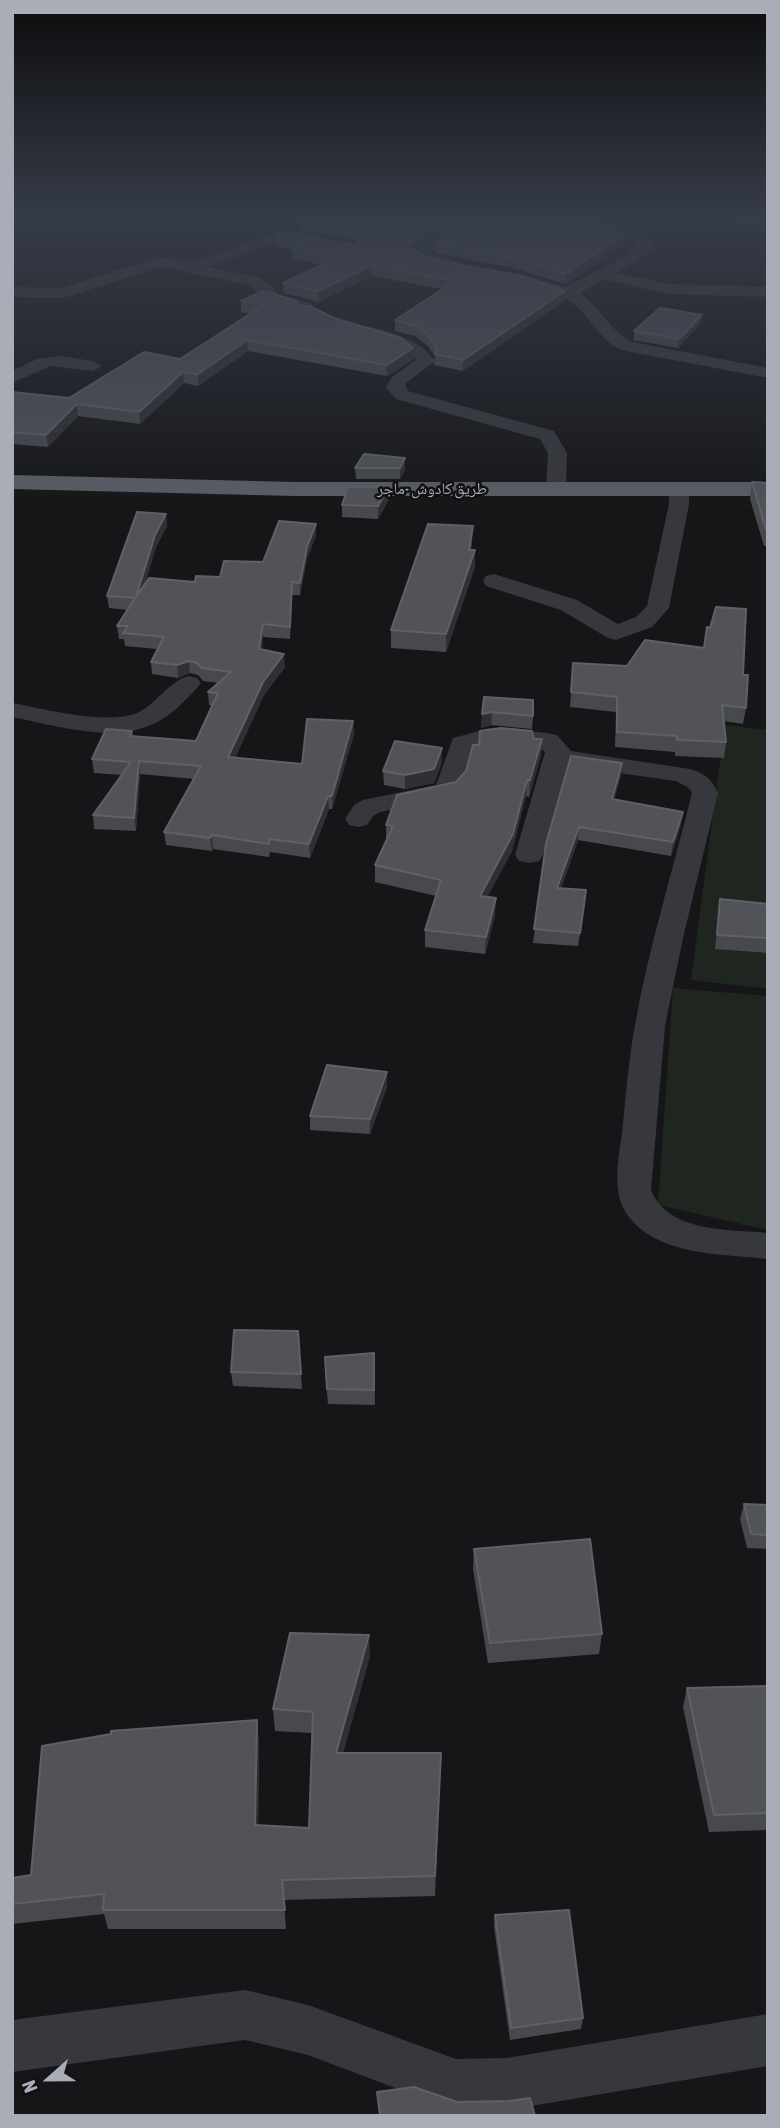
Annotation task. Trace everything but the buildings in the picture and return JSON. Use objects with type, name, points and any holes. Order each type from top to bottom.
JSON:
[{"type":"highway","name":"طريق كادوش -ماجر","points":[[12,482],[186,487],[768,489]]},
{"type":"street","points":[[594,318],[608,337],[627,346],[768,373]]},
{"type":"street","points":[[350,326],[408,343],[420,351],[426,361],[397,382],[395,388],[402,396],[547,435],[556,444],[558,454],[556,489]]},
{"type":"street","points":[[12,378],[37,363],[52,359],[93,366]]},
{"type":"street","points":[[494,581],[569,604],[616,633],[644,622],[658,608],[679,504],[679,489]]},
{"type":"street","points":[[12,710],[113,724],[135,723],[155,713],[189,683]]},
{"type":"street","points":[[358,818],[372,806],[445,792],[450,787],[462,743],[468,738],[493,736],[548,740],[558,750],[558,757],[529,855]]},
{"type":"street","points":[[558,757],[681,774],[694,778],[702,785],[705,793],[678,897],[650,1026],[634,1191],[636,1203],[644,1214],[666,1230],[768,1247]]},
{"type":"street","points":[[12,2046],[245,2015],[308,2030],[456,2085],[508,2084],[768,2040]]},
{"type":"shaded area","points":[[725,725],[768,730],[768,989],[691,980]]},
{"type":"shaded area","points":[[673,988],[768,996],[768,1230],[658,1205]]}]
